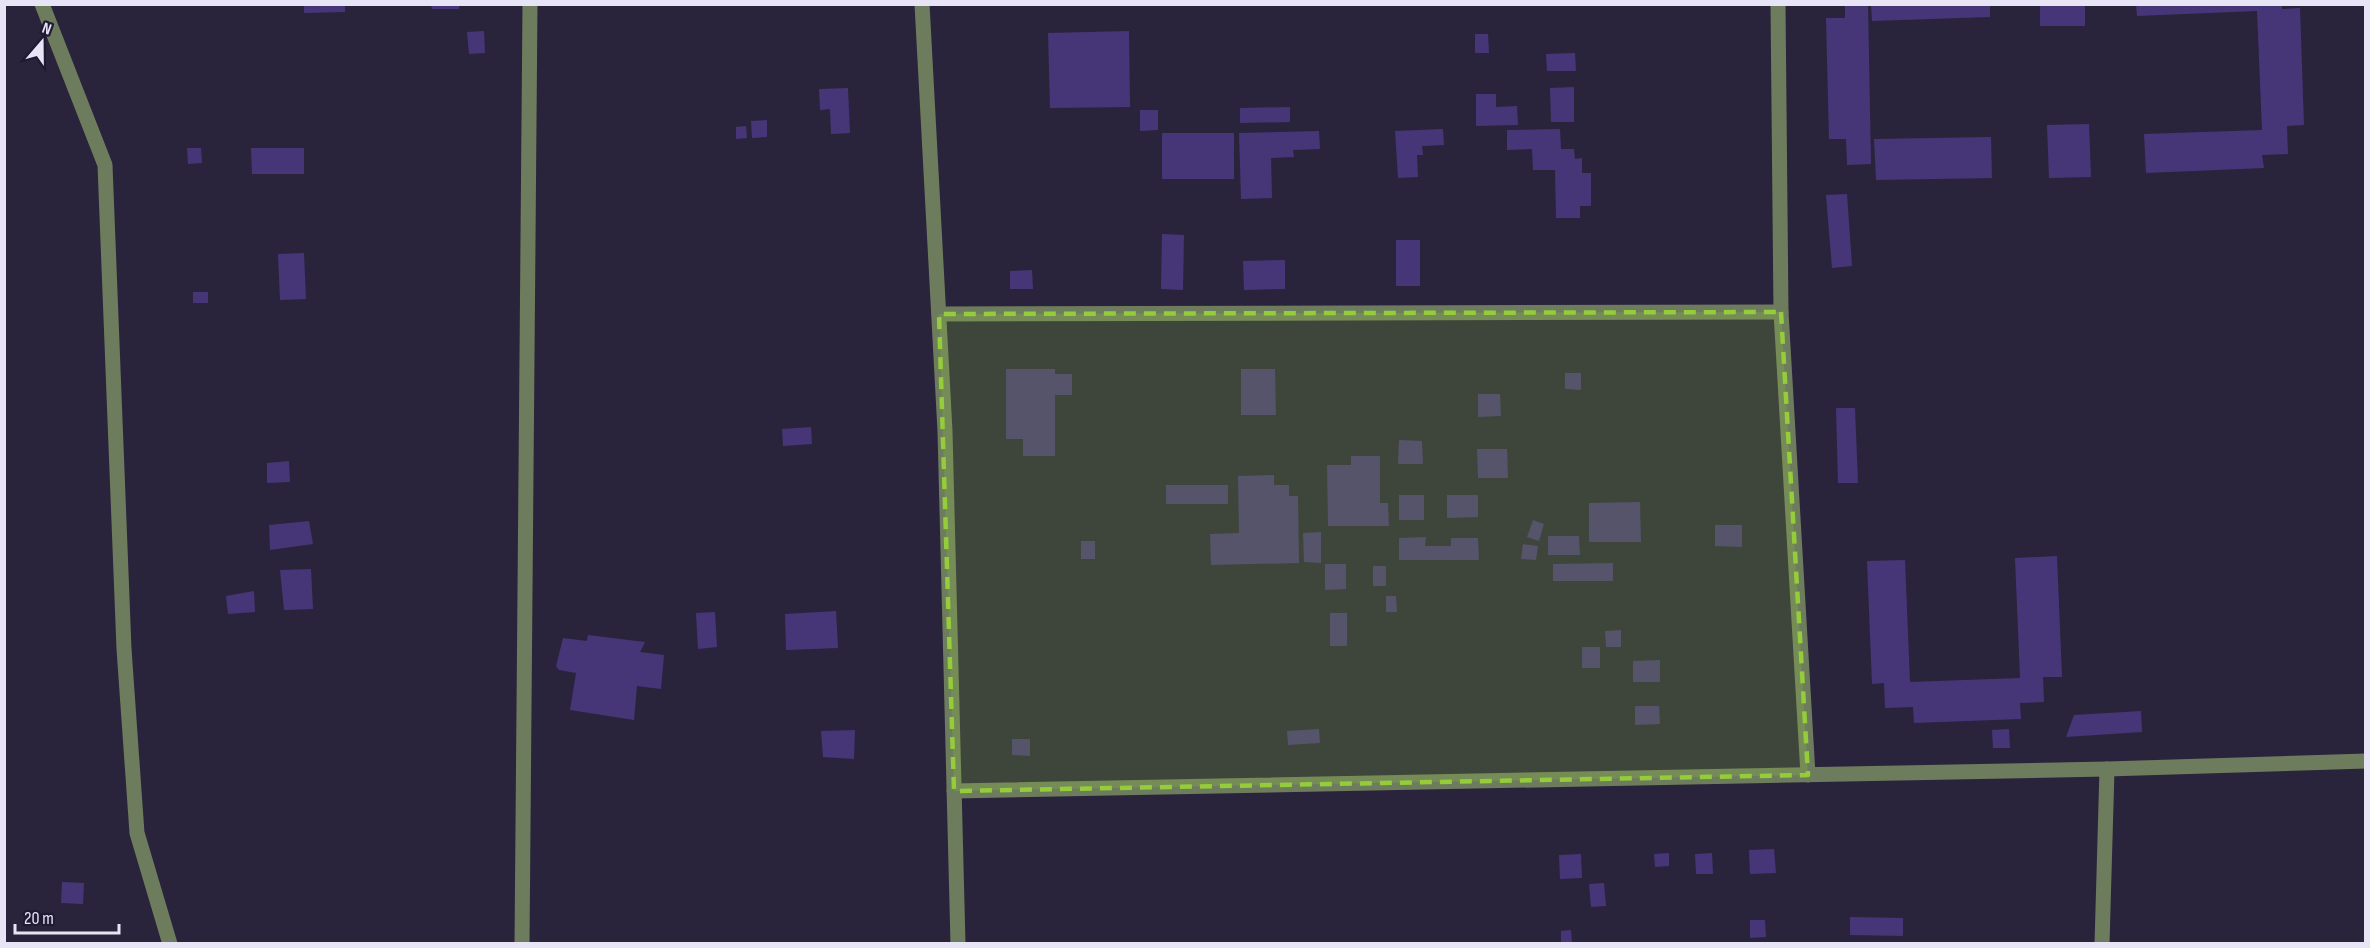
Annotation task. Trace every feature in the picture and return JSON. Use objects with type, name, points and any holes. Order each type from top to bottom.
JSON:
[{"type":"street","points":[[42,4],[105,165],[124,650],[136,833],[171,944]]},
{"type":"street","points":[[522,944],[530,4]]},
{"type":"street","points":[[922,4],[945,431],[958,944]]},
{"type":"street","points":[[1778,4],[1781,312],[1808,775]]},
{"type":"street","points":[[939,314],[1781,312]]},
{"type":"street","points":[[954,791],[2107,769],[2366,760]]},
{"type":"street","points":[[2102,944],[2107,769]]},
{"type":"highlighted area","points":[[1781,312],[1808,775],[954,791],[939,314]]},
{"type":"building","points":[[431,4],[459,4],[459,9],[432,9]]},
{"type":"building","points":[[1845,4],[1868,4],[1871,164],[1847,165],[1846,139],[1829,139],[1826,18],[1845,18]]},
{"type":"building","points":[[1871,4],[1990,4],[1990,17],[1872,21]]},
{"type":"building","points":[[2040,4],[2085,4],[2085,26],[2040,26]]},
{"type":"building","points":[[2136,4],[2282,4],[2282,9],[2300,8],[2304,125],[2287,126],[2288,154],[2262,155],[2264,168],[2146,173],[2144,134],[2262,130],[2257,11],[2137,16]]},
{"type":"building","points":[[304,5],[345,5],[345,12],[304,13]]},
{"type":"building","points":[[484,31],[485,53],[469,54],[467,32]]},
{"type":"building","points":[[1129,31],[1130,107],[1050,108],[1048,33]]},
{"type":"building","points":[[1475,34],[1488,34],[1489,53],[1475,53]]},
{"type":"building","points":[[1575,53],[1576,71],[1547,71],[1546,54]]},
{"type":"building","points":[[1574,87],[1574,122],[1551,122],[1550,88]]},
{"type":"building","points":[[848,88],[850,133],[831,134],[830,109],[820,110],[819,89]]},
{"type":"building","points":[[1476,94],[1496,94],[1496,107],[1517,106],[1518,125],[1476,126]]},
{"type":"building","points":[[1290,107],[1290,122],[1240,123],[1240,108]]},
{"type":"building","points":[[1140,110],[1158,110],[1158,130],[1140,131]]},
{"type":"building","points":[[767,120],[767,137],[752,138],[751,121]]},
{"type":"building","points":[[2089,124],[2091,177],[2049,178],[2047,125]]},
{"type":"building","points":[[746,126],[747,138],[736,139],[736,127]]},
{"type":"building","points":[[1443,129],[1444,145],[1422,146],[1423,155],[1417,155],[1418,177],[1398,178],[1395,131]]},
{"type":"building","points":[[1560,129],[1561,149],[1574,149],[1575,159],[1582,158],[1582,173],[1591,173],[1591,206],[1580,206],[1580,218],[1556,218],[1555,170],[1533,170],[1532,149],[1507,150],[1507,130]]},
{"type":"building","points":[[1319,131],[1320,149],[1293,150],[1294,157],[1271,158],[1272,198],[1241,199],[1239,133]]},
{"type":"building","points":[[1162,133],[1234,133],[1234,179],[1162,179]]},
{"type":"building","points":[[1991,137],[1992,178],[1876,180],[1874,139]]},
{"type":"building","points":[[187,148],[201,148],[202,163],[188,164]]},
{"type":"building","points":[[251,148],[304,148],[304,174],[252,174]]},
{"type":"building","points":[[1847,194],[1852,266],[1832,268],[1826,195]]},
{"type":"building","points":[[1162,234],[1184,235],[1183,290],[1161,289]]},
{"type":"building","points":[[1396,240],[1420,240],[1420,286],[1396,286]]},
{"type":"building","points":[[304,253],[306,299],[280,300],[278,254]]},
{"type":"building","points":[[1285,260],[1285,289],[1244,290],[1243,261]]},
{"type":"building","points":[[1032,270],[1033,289],[1010,289],[1010,271]]},
{"type":"building","points":[[193,292],[208,292],[208,303],[193,303]]},
{"type":"building","points":[[1006,369],[1055,369],[1055,374],[1072,374],[1072,395],[1055,395],[1055,456],[1023,456],[1023,439],[1006,439]]},
{"type":"building","points":[[1241,369],[1275,369],[1276,415],[1241,415]]},
{"type":"building","points":[[1565,373],[1581,373],[1581,390],[1565,389]]},
{"type":"building","points":[[1478,394],[1500,394],[1501,416],[1478,417]]},
{"type":"building","points":[[1836,408],[1855,408],[1858,483],[1838,483]]},
{"type":"building","points":[[811,427],[812,444],[783,446],[782,429]]},
{"type":"building","points":[[1399,440],[1422,441],[1423,464],[1398,464]]},
{"type":"building","points":[[1477,449],[1507,449],[1508,478],[1478,478]]},
{"type":"building","points":[[1351,456],[1380,456],[1380,503],[1388,503],[1389,526],[1328,526],[1327,465],[1351,465]]},
{"type":"building","points":[[289,461],[290,482],[267,483],[267,463]]},
{"type":"building","points":[[1274,475],[1274,485],[1289,485],[1289,496],[1298,496],[1299,563],[1211,565],[1210,534],[1239,533],[1238,476]]},
{"type":"building","points":[[1166,485],[1228,485],[1228,504],[1166,504]]},
{"type":"building","points":[[1399,495],[1424,495],[1424,520],[1399,520]]},
{"type":"building","points":[[1447,495],[1478,495],[1478,517],[1447,518]]},
{"type":"building","points":[[1640,502],[1641,542],[1589,542],[1589,503]]},
{"type":"building","points":[[1533,520],[1544,524],[1539,541],[1527,537]]},
{"type":"building","points":[[309,521],[313,544],[270,550],[269,525]]},
{"type":"building","points":[[1715,525],[1742,525],[1742,547],[1715,546]]},
{"type":"building","points":[[1321,532],[1321,563],[1304,562],[1303,533]]},
{"type":"building","points":[[1548,536],[1579,536],[1580,555],[1548,555]]},
{"type":"building","points":[[1426,537],[1425,546],[1451,546],[1451,538],[1478,538],[1479,560],[1399,560],[1399,538]]},
{"type":"building","points":[[1081,541],[1095,541],[1095,559],[1081,559]]},
{"type":"building","points":[[1523,544],[1538,546],[1536,560],[1521,559]]},
{"type":"building","points":[[2057,556],[2062,677],[2043,677],[2044,702],[2020,703],[2021,719],[1914,723],[1913,707],[1885,708],[1884,683],[1872,684],[1867,561],[1905,560],[1910,682],[2020,678],[2015,558]]},
{"type":"building","points":[[1613,563],[1613,581],[1553,581],[1553,564]]},
{"type":"building","points":[[1325,564],[1346,564],[1346,589],[1325,590]]},
{"type":"building","points":[[1373,566],[1386,566],[1386,586],[1373,586]]},
{"type":"building","points":[[311,569],[313,609],[284,610],[280,570]]},
{"type":"building","points":[[254,591],[255,612],[228,614],[226,596]]},
{"type":"building","points":[[1386,596],[1396,596],[1397,612],[1386,612]]},
{"type":"building","points":[[836,611],[838,648],[786,650],[785,614]]},
{"type":"building","points":[[715,612],[717,647],[698,649],[696,613]]},
{"type":"building","points":[[1330,613],[1347,613],[1347,646],[1330,646]]},
{"type":"building","points":[[1621,630],[1621,647],[1606,647],[1605,631]]},
{"type":"building","points":[[588,635],[645,642],[640,652],[664,655],[661,689],[637,686],[634,720],[570,710],[576,673],[559,670],[556,666],[563,638],[587,641]]},
{"type":"building","points":[[1582,647],[1600,647],[1600,668],[1582,668]]},
{"type":"building","points":[[1660,660],[1660,682],[1633,682],[1633,661]]},
{"type":"building","points":[[1635,706],[1659,706],[1660,724],[1635,725]]},
{"type":"building","points":[[2141,711],[2142,732],[2066,737],[2074,715]]},
{"type":"building","points":[[1319,729],[1320,743],[1288,745],[1287,731]]},
{"type":"building","points":[[2009,729],[2010,748],[1993,748],[1992,730]]},
{"type":"building","points":[[855,730],[854,759],[823,757],[821,731]]},
{"type":"building","points":[[1012,739],[1030,739],[1030,756],[1012,755]]},
{"type":"building","points":[[1774,849],[1776,873],[1750,874],[1749,850]]},
{"type":"building","points":[[1669,853],[1669,866],[1655,867],[1654,854]]},
{"type":"building","points":[[1712,853],[1713,874],[1696,874],[1695,854]]},
{"type":"building","points":[[1581,854],[1582,878],[1560,879],[1559,855]]},
{"type":"building","points":[[62,882],[84,883],[83,904],[61,903]]},
{"type":"building","points":[[1604,883],[1606,906],[1591,907],[1589,884]]},
{"type":"building","points":[[1850,917],[1903,918],[1903,936],[1850,935]]},
{"type":"building","points":[[1750,920],[1765,920],[1766,937],[1750,938]]},
{"type":"building","points":[[1571,930],[1572,944],[1561,944],[1561,931]]}]
